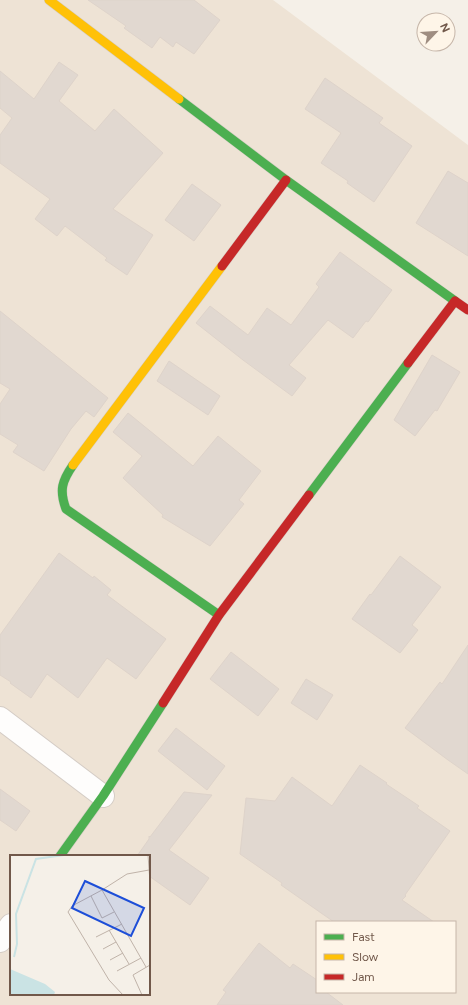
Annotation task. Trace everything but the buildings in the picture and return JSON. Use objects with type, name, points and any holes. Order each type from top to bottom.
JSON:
[{"type":"street","points":[[49,0],[286,180],[468,310]]},
{"type":"street","points":[[219,615],[66,508],[63,501],[62,485],[66,475],[286,180]]},
{"type":"street","points":[[61,855],[103,796],[219,615],[455,301]]},
{"type":"street","points":[[0,718],[103,796]]},
{"type":"street","points":[[0,941],[10,926]]},
{"type":"shaded area","points":[[0,0],[273,0],[468,145],[468,1005],[0,1005]]},
{"type":"traffic: fast","points":[[179,99],[286,180],[455,301]]},
{"type":"traffic: fast","points":[[309,495],[408,363]]},
{"type":"traffic: fast","points":[[73,465],[66,476],[62,491],[66,509],[219,615]]},
{"type":"traffic: fast","points":[[61,855],[103,796],[163,703]]},
{"type":"traffic: slow","points":[[49,0],[179,99]]},
{"type":"traffic: slow","points":[[73,465],[222,266]]},
{"type":"traffic: jam","points":[[222,266],[286,180]]},
{"type":"traffic: jam","points":[[408,363],[455,301],[468,310]]},
{"type":"traffic: jam","points":[[163,703],[219,615],[309,495]]}]
